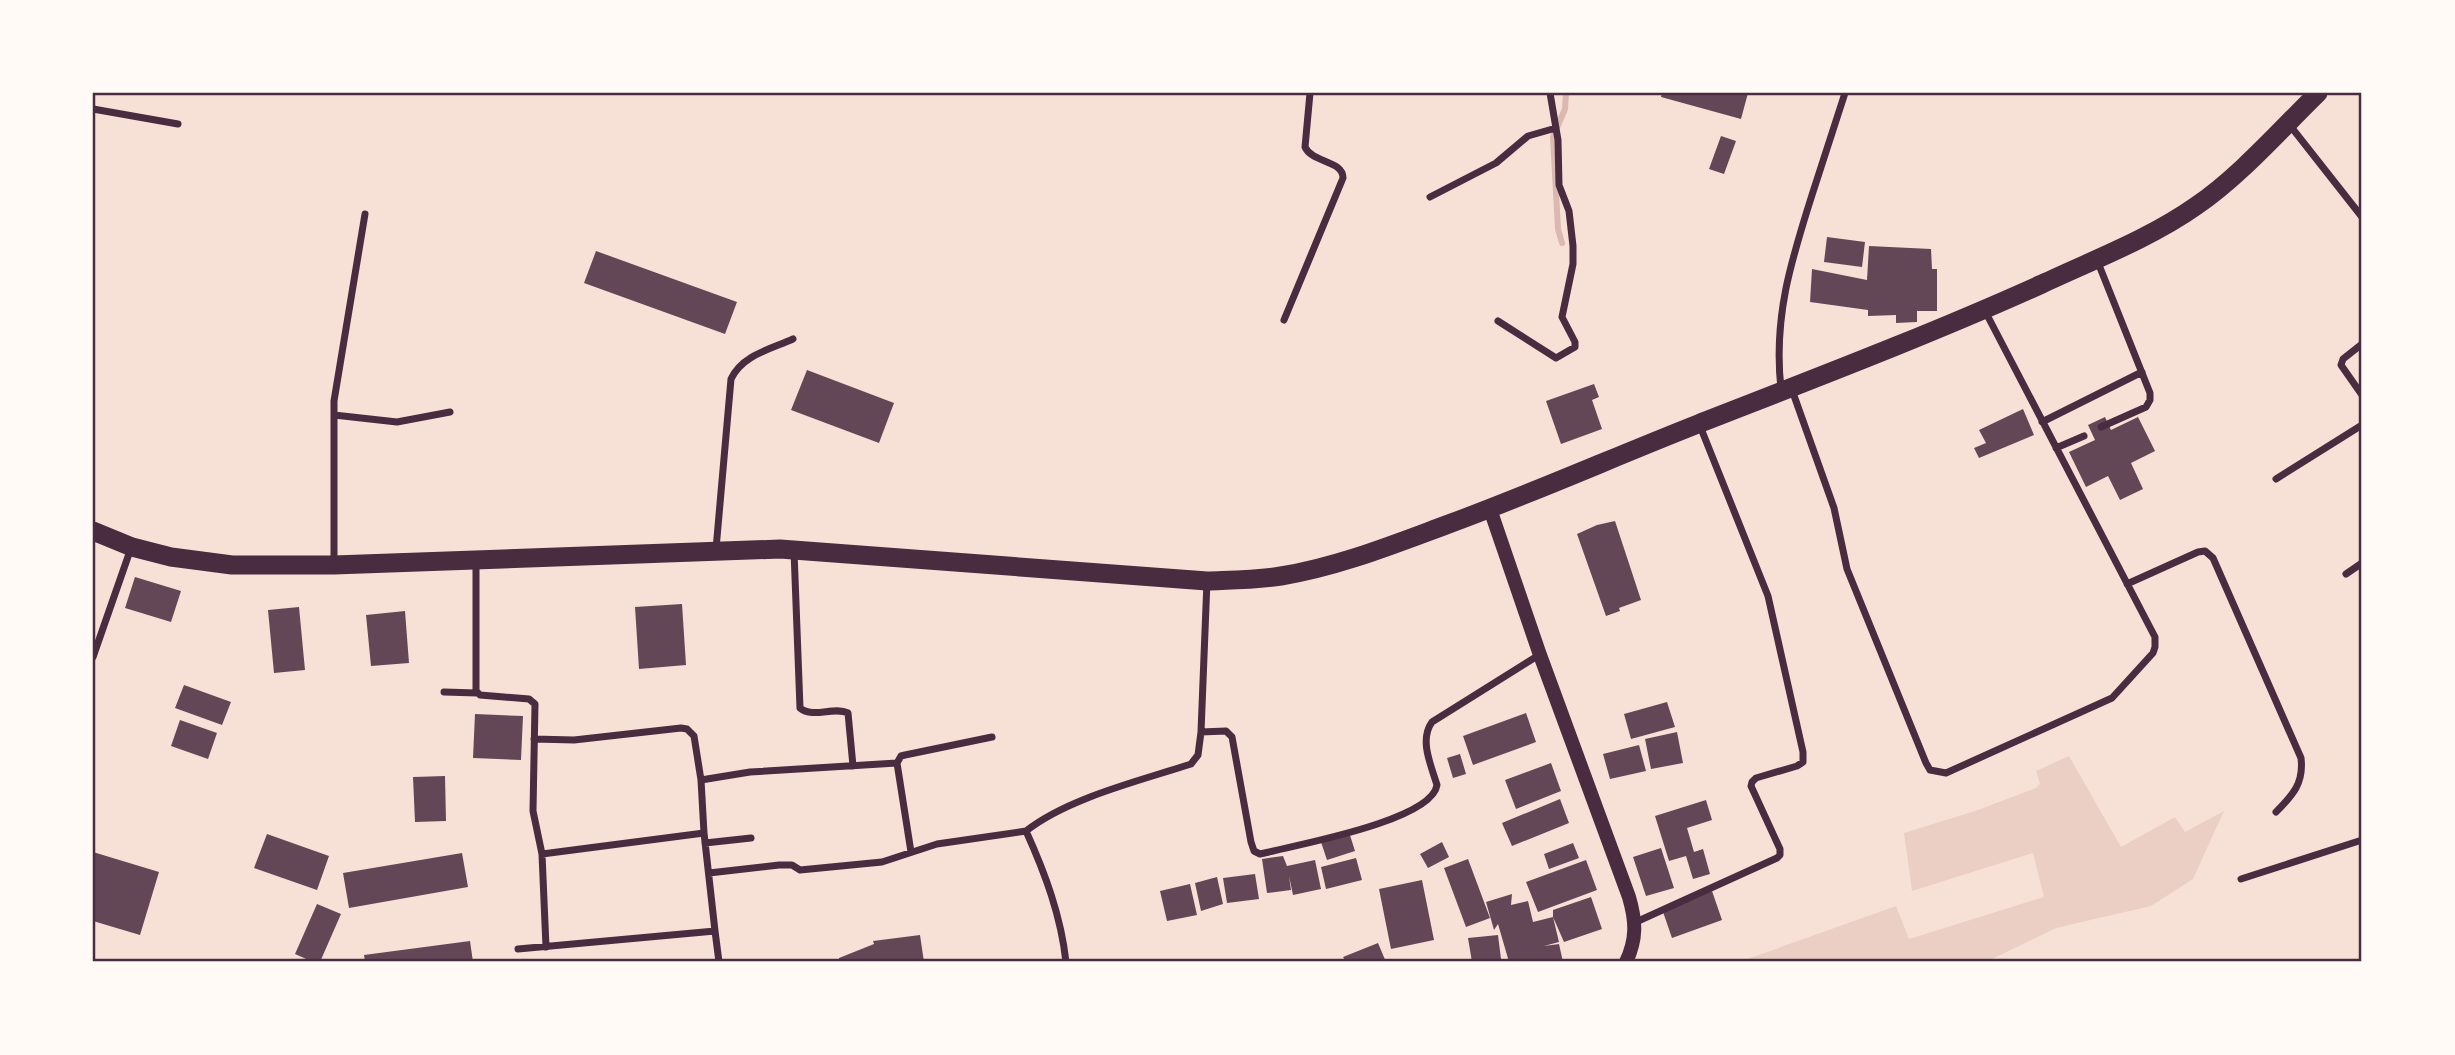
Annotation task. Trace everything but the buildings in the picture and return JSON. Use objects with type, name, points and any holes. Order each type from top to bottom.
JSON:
[{"type":"highway","points":[[93,531],[132,547],[203,562],[268,566],[716,550],[794,550],[1207,580],[1256,579],[1315,569],[1383,548],[1490,509],[1984,310],[2096,259],[2163,226],[2198,205],[2229,179],[2318,93]]},
{"type":"main road","points":[[1490,509],[1540,655],[1629,897],[1636,922],[1633,948],[1626,962]]},
{"type":"street","points":[[1284,320],[1343,178],[1340,168],[1312,156],[1305,147],[1310,93]]},
{"type":"street","points":[[1498,321],[1552,357],[1563,356],[1575,347],[1562,317],[1573,264],[1573,246],[1569,211],[1559,185],[1556,128],[1550,93]]},
{"type":"street","points":[[1845,93],[1788,271],[1778,345],[1786,391],[1834,509],[1847,569],[1930,770],[1946,773],[2112,698],[2153,653],[2155,647],[2155,636],[1984,310]]},
{"type":"street","points":[[93,109],[178,124]]},
{"type":"street","points":[[2287,123],[2362,217]]},
{"type":"street","points":[[1430,197],[1496,163],[1528,136],[1556,128]]},
{"type":"street","points":[[334,565],[334,415],[365,214]]},
{"type":"street","points":[[2096,259],[2150,393],[2146,407],[2101,427]]},
{"type":"street","points":[[716,550],[731,379],[744,360],[793,339]]},
{"type":"street","points":[[2362,344],[2343,359],[2341,365],[2362,396]]},
{"type":"street","points":[[2042,422],[2142,372]]},
{"type":"street","points":[[334,415],[397,422],[450,412]]},
{"type":"street","points":[[1636,922],[1777,858],[1780,849],[1751,786],[1752,782],[1756,778],[1797,766],[1802,762],[1803,752],[1768,596],[1699,424]]},
{"type":"street","points":[[2276,479],[2362,425]]},
{"type":"street","points":[[2056,449],[2084,436]]},
{"type":"street","points":[[93,657],[132,547]]},
{"type":"street","points":[[794,550],[800,708],[807,713],[842,710],[848,713],[853,766]]},
{"type":"street","points":[[2127,584],[2198,552],[2205,551],[2213,558],[2301,758],[2301,779],[2296,792],[2276,812]]},
{"type":"street","points":[[476,558],[477,693]]},
{"type":"street","points":[[2346,575],[2362,563]]},
{"type":"street","points":[[709,873],[788,864],[800,870],[882,862],[937,844],[1026,831],[1037,822],[1072,805],[1191,764],[1198,755],[1201,732],[1207,580]]},
{"type":"street","points":[[1201,732],[1226,731],[1232,737],[1251,842],[1254,851],[1260,854],[1269,852],[1396,818],[1427,801],[1436,792],[1437,785],[1425,741],[1426,730],[1432,722],[1540,655]]},
{"type":"street","points":[[444,692],[477,693],[533,701],[535,704],[533,811],[542,854],[546,947]]},
{"type":"street","points":[[534,739],[588,739],[687,729],[694,736],[701,780],[704,833],[719,962]]},
{"type":"street","points":[[911,852],[897,763],[901,756],[992,737]]},
{"type":"street","points":[[701,780],[750,772],[897,763]]},
{"type":"street","points":[[1026,831],[1049,888],[1064,942],[1066,962]]},
{"type":"street","points":[[542,854],[704,833]]},
{"type":"street","points":[[705,843],[751,838]]},
{"type":"street","points":[[2241,879],[2362,840]]},
{"type":"street","points":[[518,949],[715,931]]},
{"type":"shaded area","points":[[2069,756],[2121,847],[2175,817],[2185,832],[2224,811],[2193,879],[2151,906],[2056,928],[1986,962],[1739,962],[1896,906],[1909,939],[2044,897],[2033,853],[1912,891],[1904,833],[1978,810],[2036,788],[2040,784],[2036,771]]},
{"type":"waterway","points":[[1562,243],[1558,229],[1553,137],[1565,109],[1566,93]]}]
